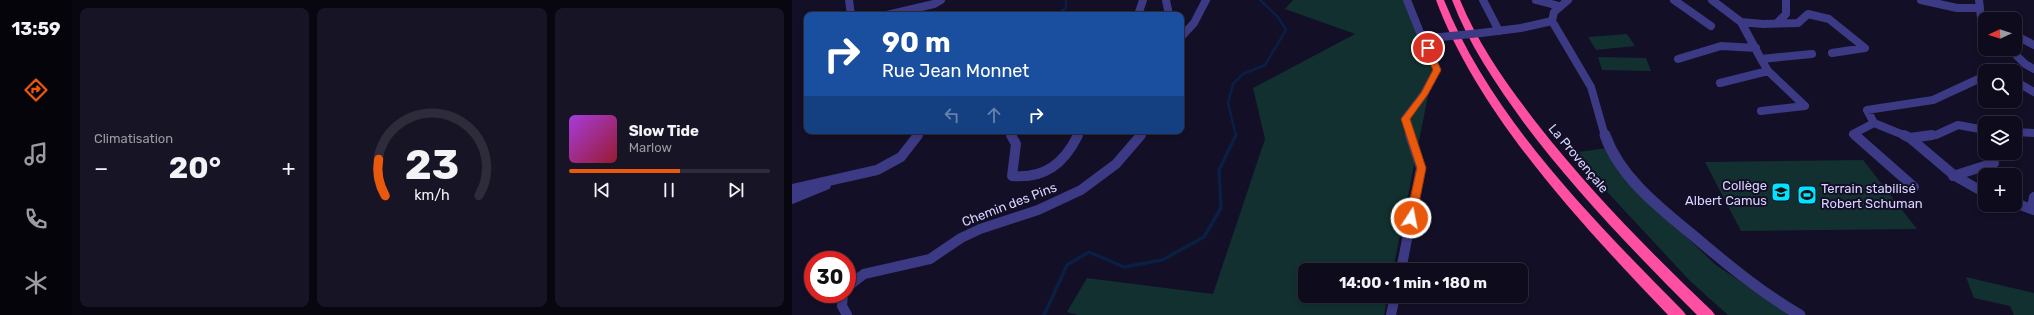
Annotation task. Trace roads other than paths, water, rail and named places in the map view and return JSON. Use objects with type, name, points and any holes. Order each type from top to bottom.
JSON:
[{"type":"highway","points":[[1440,0],[1463,51],[1484,86],[1520,136],[1576,208],[1678,315]]},
{"type":"highway","name":"La Provençale","points":[[1456,0],[1480,47],[1501,83],[1536,131],[1597,204],[1707,315]]},
{"type":"street","points":[[850,0],[851,12]]},
{"type":"street","points":[[900,12],[934,4],[940,0]]},
{"type":"street","points":[[1139,12],[1143,0]]},
{"type":"street","points":[[1166,0],[1168,12]]},
{"type":"street","points":[[1184,34],[1194,23],[1206,0]]},
{"type":"street","points":[[1402,263],[1421,168],[1405,119],[1424,94],[1437,70],[1425,38],[1421,35],[1409,9],[1407,0]]},
{"type":"street","points":[[1483,0],[1499,31]]},
{"type":"street","points":[[1536,0],[1559,6]]},
{"type":"street","points":[[1568,0],[1559,6],[1552,15],[1552,21],[1589,82],[1610,149],[1632,178],[1670,217],[1751,283],[1800,315]]},
{"type":"street","points":[[1674,0],[1711,26]]},
{"type":"street","points":[[1712,0],[1742,22],[1768,71],[1805,106],[1761,111]]},
{"type":"street","points":[[1778,22],[1786,14],[1786,0]]},
{"type":"street","points":[[1922,0],[1951,8],[1968,10],[1979,4]]},
{"type":"street","points":[[1742,22],[1762,24],[1778,22],[1798,23],[1808,14],[1829,19],[1865,48],[1832,52]]},
{"type":"street","points":[[1425,38],[1529,27],[1552,21]]},
{"type":"street","points":[[2022,39],[2034,45]]},
{"type":"street","points":[[1678,59],[1721,46],[1756,48]]},
{"type":"street","points":[[1761,59],[1812,54]]},
{"type":"street","points":[[2017,56],[2025,64],[2034,69]]},
{"type":"street","points":[[1720,83],[1768,71]]},
{"type":"street","points":[[1978,79],[1933,100],[1867,110],[1874,123],[1910,138],[1953,176],[1978,191]]},
{"type":"street","points":[[2022,85],[2034,92]]},
{"type":"street","points":[[1874,123],[1853,134],[1914,187]]},
{"type":"street","points":[[1910,138],[1936,135],[1958,125],[1978,129]]},
{"type":"street","points":[[2022,132],[2034,133]]},
{"type":"street","points":[[792,190],[832,182],[887,165],[902,156],[918,134]]},
{"type":"street","points":[[1011,134],[1016,144],[1012,176],[1026,178],[1043,173],[1059,163],[1070,150],[1078,134]]},
{"type":"street","name":"Chemin des Pins","points":[[856,280],[864,274],[930,259],[961,238],[980,229],[1038,210],[1081,190],[1116,164],[1128,152],[1141,134]]},
{"type":"street","points":[[1953,176],[1994,163]]},
{"type":"street","points":[[792,200],[832,182]]},
{"type":"street","points":[[2022,205],[2033,209],[2034,197]]},
{"type":"street","points":[[842,303],[842,306],[848,315]]},
{"type":"street","points":[[1391,315],[1394,303]]},
{"type":"waterway","points":[[1060,12],[1066,8],[1066,0]]},
{"type":"waterway","points":[[1236,135],[1228,103],[1233,84],[1243,74],[1265,65],[1286,30],[1278,17],[1260,0]]},
{"type":"waterway","points":[[1044,315],[1067,265],[1089,252],[1124,267],[1162,260],[1204,237],[1221,208],[1219,170],[1236,135]]},
{"type":"place","name":"Collège Albert Camus","points":[[1781,192]]},
{"type":"place","name":"Terrain stabilisé Robert Schuman","points":[[1807,195]]}]
